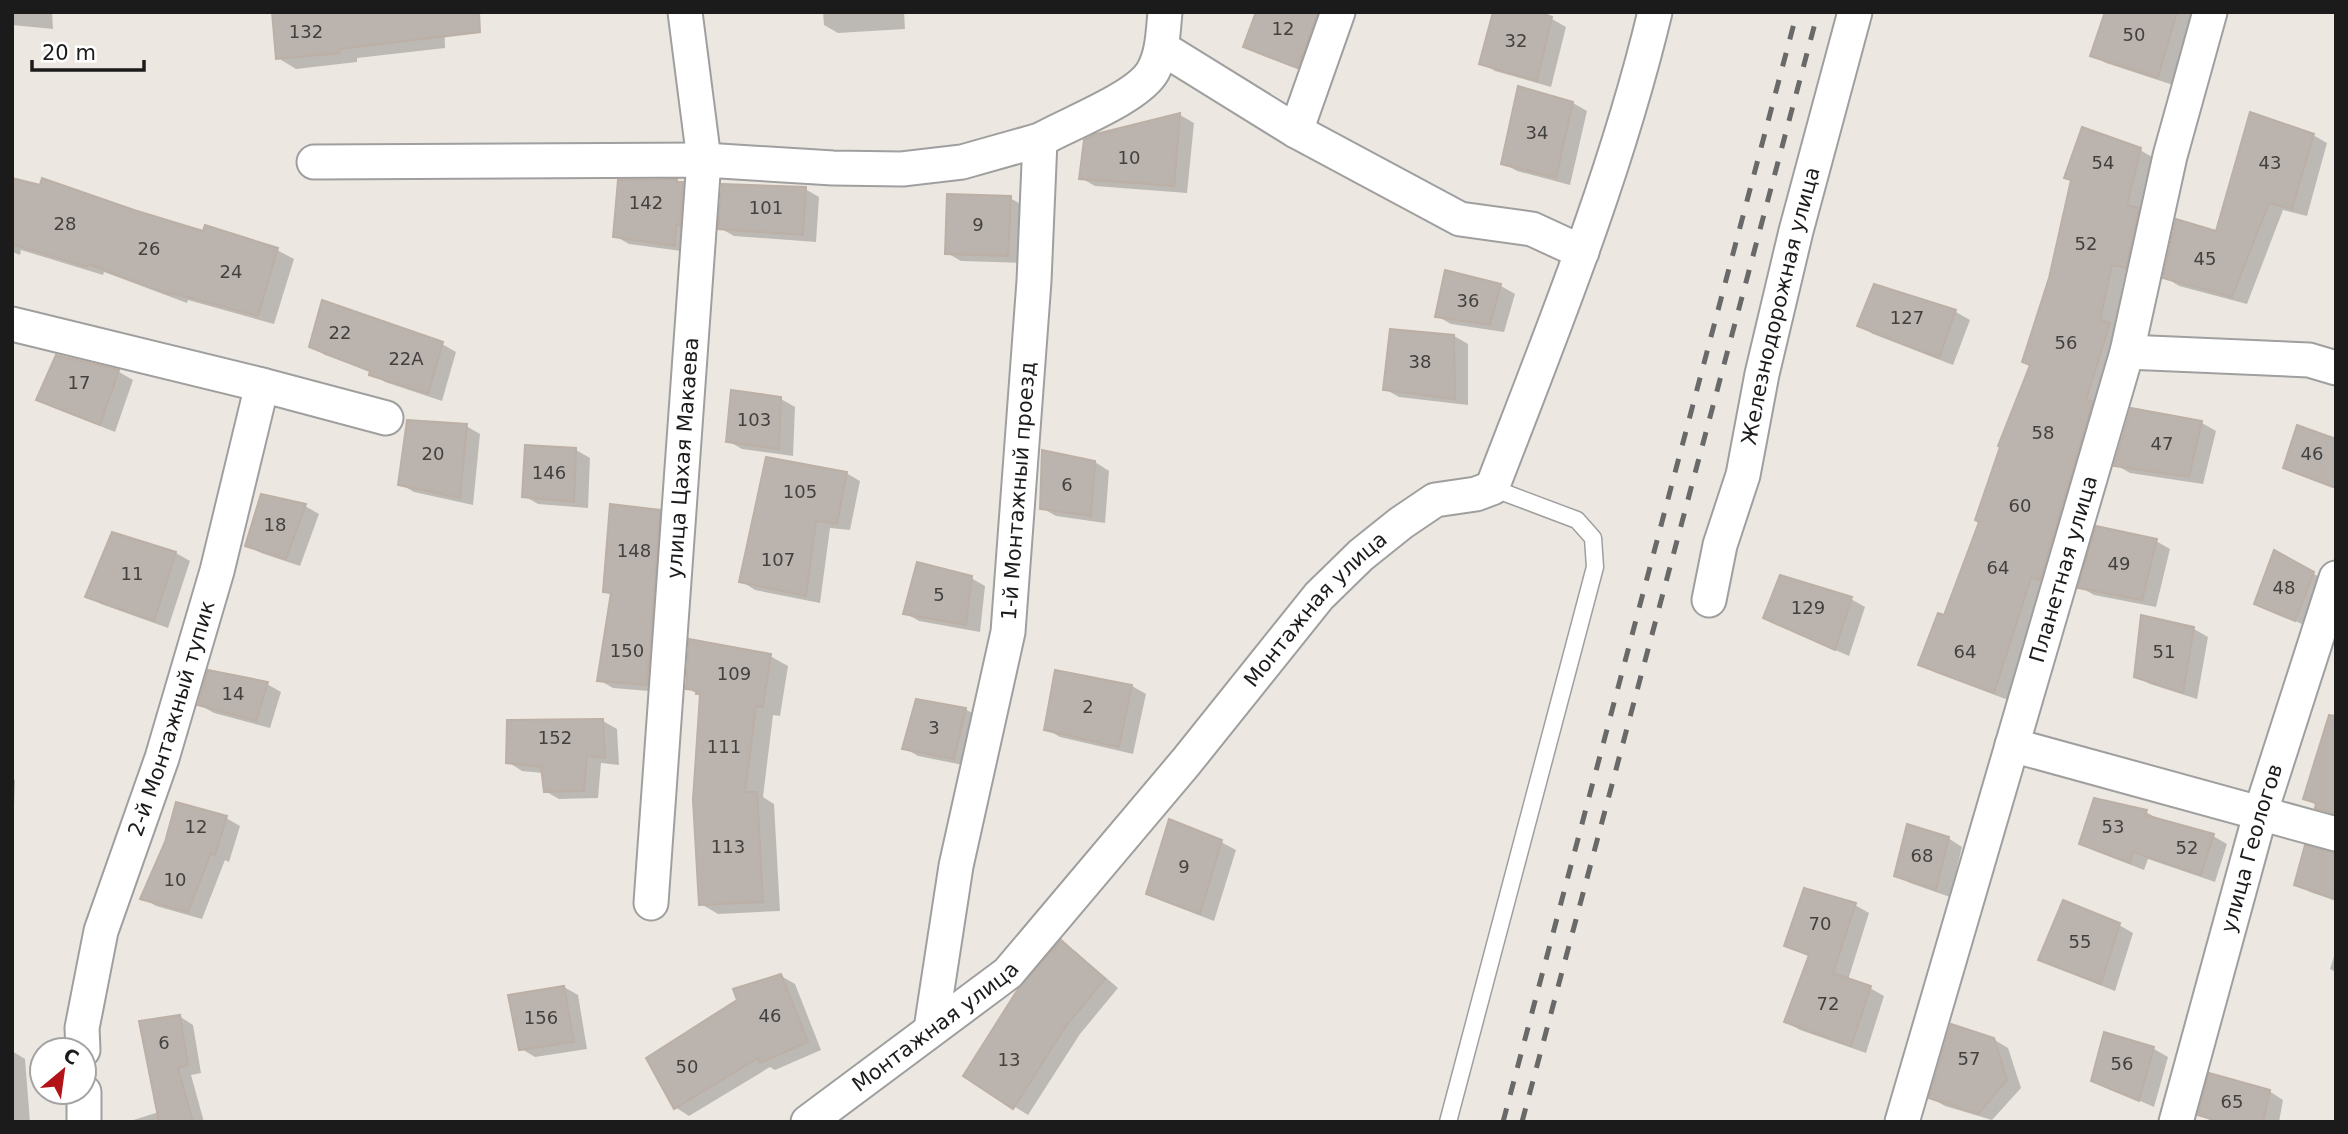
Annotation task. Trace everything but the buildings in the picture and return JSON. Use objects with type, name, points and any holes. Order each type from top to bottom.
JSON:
[{"type":"street","name":"улица Цахая Макаева","points":[[651,903],[704,160],[685,12]]},
{"type":"street","points":[[314,162],[704,160],[833,168],[902,169],[962,162],[1040,140],[1108,106],[1131,90],[1152,73],[1162,48],[1165,12]]},
{"type":"street","points":[[1296,131],[1338,12]]},
{"type":"street","points":[[1492,488],[1582,252],[1643,64],[1655,12]]},
{"type":"street","name":"Железнодорожная улица","points":[[1709,600],[1720,545],[1742,475],[1762,374],[1796,231],[1855,12]]},
{"type":"street","name":"Планетная улица","points":[[1902,1122],[2127,352],[2170,156],[2210,12]]},
{"type":"street","points":[[1162,48],[1296,131],[1460,219],[1531,229],[1582,252]]},
{"type":"street","name":"1-й Монтажный проезд","points":[[931,1029],[956,866],[1008,632],[1034,281],[1040,140]]},
{"type":"street","points":[[12,324],[386,418]]},
{"type":"street","points":[[2127,352],[2309,360],[2336,368]]},
{"type":"street","name":"2-й Монтажный тупик","points":[[82,1036],[101,932],[162,758],[217,571],[262,385]]},
{"type":"street","name":"Монтажная улица","points":[[808,1122],[1008,973],[1186,762],[1319,596],[1362,555],[1435,500],[1476,494],[1492,488]]},
{"type":"street","name":"улица Геологов","points":[[2176,1122],[2261,811],[2336,578]]},
{"type":"street","points":[[2012,745],[2261,811],[2336,834]]},
{"type":"lane","points":[[1448,1122],[1595,567],[1593,538],[1577,520],[1492,488]]},
{"type":"railway","points":[[1503,1122],[1797,12]]},
{"type":"railway","points":[[1522,1122],[1818,12]]}]
